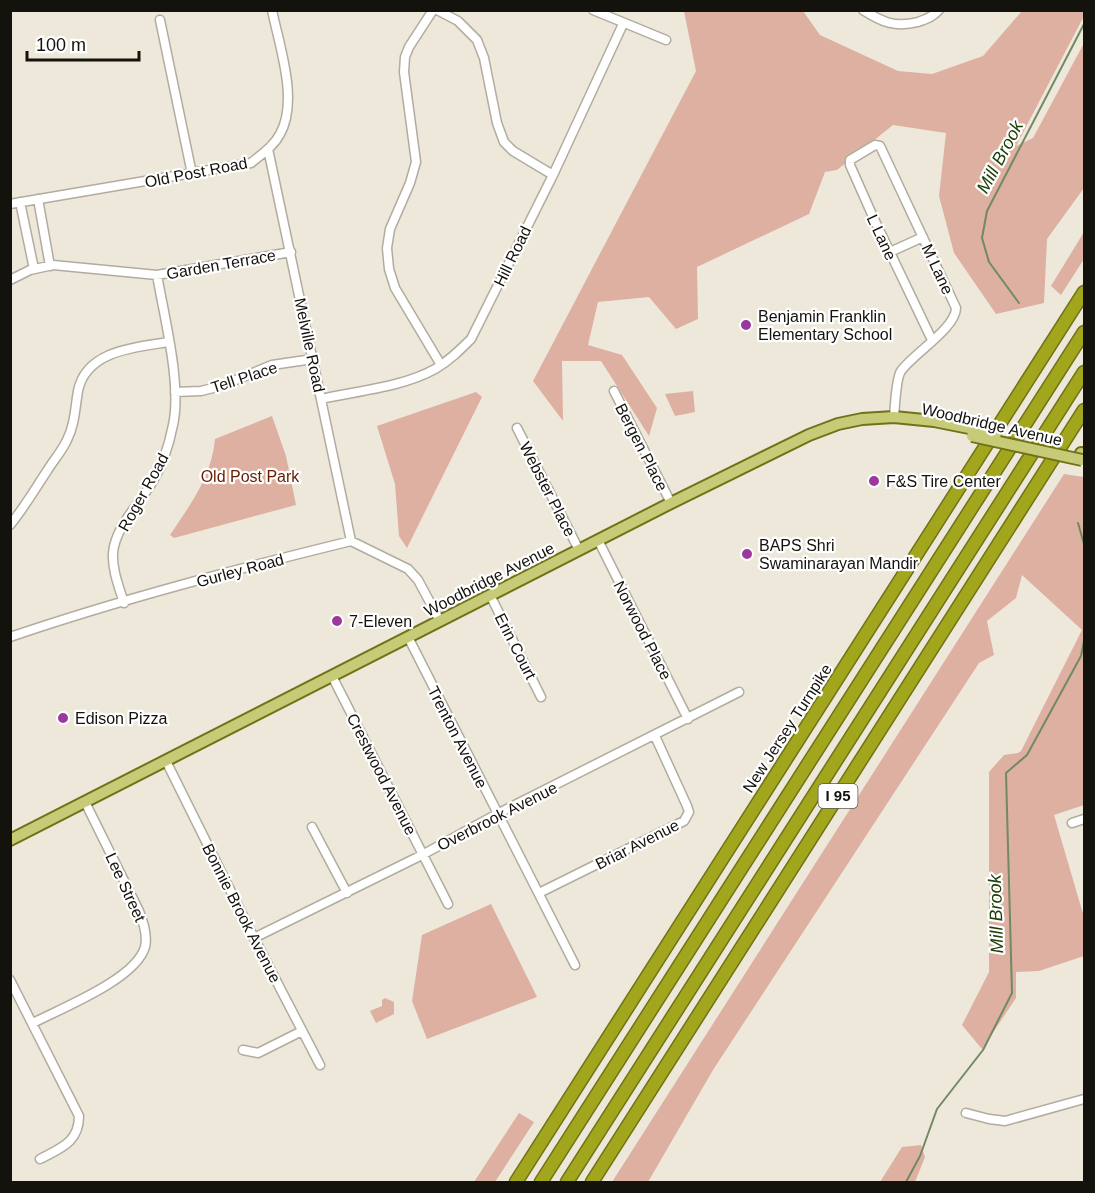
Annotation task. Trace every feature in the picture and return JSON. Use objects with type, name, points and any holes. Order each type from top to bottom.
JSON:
[{"type":"highway","name":"New Jersey Turnpike","points":[[516,1182],[1084,292]]},
{"type":"highway","name":"I 95","points":[[541,1182],[1084,332]]},
{"type":"highway","name":"I 95","points":[[567,1182],[1084,372]]},
{"type":"highway","name":"I 95","points":[[592,1182],[1084,410]]},
{"type":"main road","name":"Woodbridge Avenue","points":[[10,840],[671,503],[788,445],[838,424],[862,418],[894,417],[1083,457]]},
{"type":"street","name":"Old Post Road","points":[[15,203],[251,163],[280,135],[288,109],[287,89],[272,10]]},
{"type":"street","points":[[433,10],[405,57],[404,72],[416,162],[410,183],[390,229],[387,248],[389,269],[395,288],[441,365]]},
{"type":"street","points":[[437,10],[458,21],[477,40],[484,58],[497,123],[504,142],[513,151],[553,175]]},
{"type":"street","points":[[593,10],[666,40]]},
{"type":"street","points":[[863,10],[882,22],[896,26],[928,19],[939,10]]},
{"type":"street","points":[[160,20],[192,174]]},
{"type":"street","name":"Hill Road","points":[[321,399],[404,381],[434,370],[452,358],[471,339],[553,175],[623,24]]},
{"type":"street","name":"M Lane","points":[[878,145],[956,308],[954,318],[900,372],[894,417]]},
{"type":"street","name":"L Lane","points":[[878,145],[854,157],[850,160],[850,165],[932,340]]},
{"type":"street","name":"Melville Road","points":[[268,149],[351,541]]},
{"type":"street","points":[[38,199],[50,266]]},
{"type":"street","points":[[15,203],[34,269]]},
{"type":"street","points":[[890,252],[923,237]]},
{"type":"street","name":"Garden Terrace","points":[[10,280],[34,269],[50,266],[157,274],[291,252]]},
{"type":"street","name":"Roger Road","points":[[124,603],[114,566],[113,551],[119,532],[153,480],[166,453],[174,422],[175,392],[157,274]]},
{"type":"street","points":[[10,525],[67,440],[76,415],[78,389],[85,374],[95,364],[110,355],[124,350],[169,342]]},
{"type":"street","name":"Tell Place","points":[[175,392],[201,391],[221,386],[272,365],[313,359]]},
{"type":"street","name":"Bergen Place","points":[[614,391],[671,503]]},
{"type":"street","name":"Webster Place","points":[[517,428],[579,550]]},
{"type":"street","name":"Norwood Place","points":[[598,540],[688,719]]},
{"type":"street","points":[[351,541],[408,569],[418,580],[440,621]]},
{"type":"street","name":"Gurley Road","points":[[10,638],[69,617],[351,541]]},
{"type":"street","name":"Erin Court","points":[[490,595],[541,697]]},
{"type":"street","name":"Trenton Avenue","points":[[408,637],[575,965]]},
{"type":"street","name":"Crestwood Avenue","points":[[333,676],[448,904]]},
{"type":"street","name":"Overbrook Avenue","points":[[254,939],[739,692]]},
{"type":"street","name":"Briar Avenue","points":[[540,893],[684,821],[689,812],[687,806],[655,736]]},
{"type":"street","name":"Bonnie Brook Avenue","points":[[166,761],[254,939],[320,1065]]},
{"type":"street","name":"Lee Street","points":[[33,1023],[122,977],[135,964],[145,946],[145,928],[139,910],[85,802]]},
{"type":"street","points":[[1072,823],[1084,819]]},
{"type":"street","points":[[312,827],[347,893]]},
{"type":"street","points":[[10,980],[79,1116],[75,1133],[68,1145],[40,1159]]},
{"type":"street","points":[[243,1050],[258,1053],[302,1031]]},
{"type":"street","points":[[966,1113],[1005,1121],[1084,1101]]},
{"type":"green space","points":[[684,11],[803,11],[820,35],[898,71],[932,74],[983,56],[1022,11],[1084,11],[1084,16],[1016,146],[1033,138],[1084,43],[1084,188],[1047,239],[1044,303],[996,314],[954,253],[939,196],[946,133],[893,125],[837,170],[825,172],[809,214],[697,267],[698,319],[676,329],[649,297],[598,302],[588,345],[622,355],[657,408],[649,436],[601,361],[562,361],[563,421],[533,381],[696,71]]},
{"type":"green space","points":[[1084,232],[1084,259],[1061,295],[1051,286]]},
{"type":"green space","points":[[693,391],[695,412],[675,416],[665,394]]},
{"type":"green space","points":[[476,392],[482,397],[407,548],[399,536],[395,484],[377,426]]},
{"type":"green space","name":"Old Post Park","points":[[272,416],[286,456],[296,505],[174,538],[170,535],[205,478],[215,439]]},
{"type":"green space","points":[[1064,474],[1084,477],[1084,805],[1054,815],[1084,917],[1084,956],[1039,971],[1016,972],[1016,998],[982,1049],[962,1025],[989,972],[989,772],[1004,755],[1021,751],[1082,630],[1022,575],[1016,598],[987,621],[994,655],[979,663],[713,1070],[648,1182],[612,1182]]},
{"type":"green space","points":[[491,904],[537,997],[427,1039],[412,1001],[422,935]]},
{"type":"green space","points":[[385,998],[394,1002],[394,1014],[376,1023],[370,1011],[382,1006],[382,1000]]},
{"type":"green space","points":[[519,1113],[534,1122],[495,1182],[474,1182]]},
{"type":"green space","points":[[921,1145],[925,1157],[915,1182],[880,1182],[902,1147]]},
{"type":"waterway","name":"Mill Brook","points":[[1019,303],[989,262],[982,238],[987,211],[1084,24]]},
{"type":"waterway","name":"Mill Brook","points":[[1078,523],[1084,544],[1084,604]]},
{"type":"waterway","name":"Mill Brook","points":[[906,1182],[920,1156],[937,1109],[983,1050],[1012,993],[1006,773],[1027,755],[1081,656],[1084,641]]},
{"type":"place","name":"Benjamin Franklin Elementary School","points":[[746,325]]},
{"type":"place","name":"F&S Tire Center","points":[[874,481]]},
{"type":"place","name":"BAPS Shri Swaminarayan Mandir","points":[[747,554]]},
{"type":"place","name":"7-Eleven","points":[[337,621]]},
{"type":"place","name":"Edison Pizza","points":[[63,718]]}]
